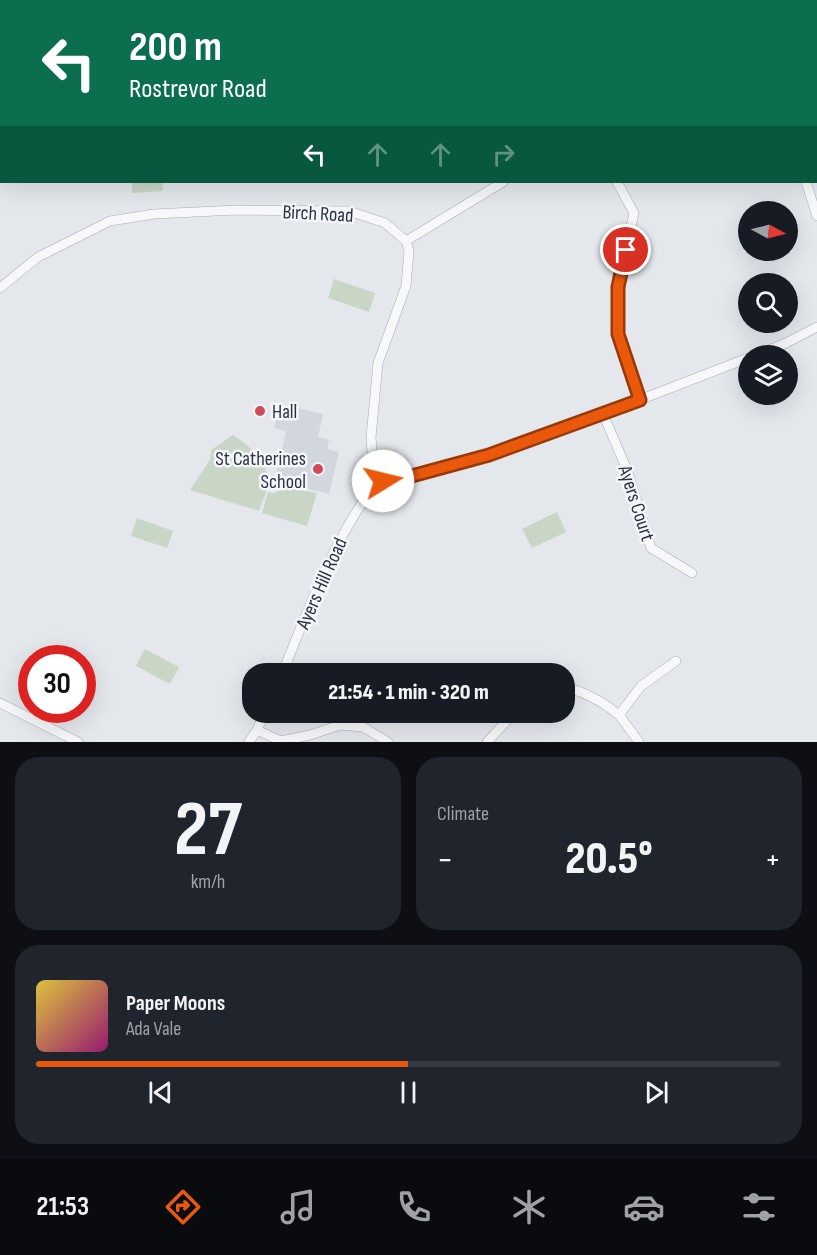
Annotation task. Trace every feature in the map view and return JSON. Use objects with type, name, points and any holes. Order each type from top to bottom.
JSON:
[{"type":"street","points":[[374,478],[371,437],[378,363],[406,286],[409,251],[406,241],[501,183]]},
{"type":"street","points":[[618,183],[634,213],[618,287],[618,334],[640,400]]},
{"type":"street","points":[[806,183],[817,216]]},
{"type":"street","name":"Birch Road","points":[[0,288],[38,257],[110,221],[154,214],[236,210],[349,211],[385,223],[406,241]]},
{"type":"street","points":[[778,345],[817,327]]},
{"type":"street","points":[[386,483],[489,455],[603,414],[738,361]]},
{"type":"street","name":"Ayers Court","points":[[603,414],[628,472],[651,548],[692,573]]},
{"type":"street","points":[[374,478],[386,483],[387,490],[384,497],[374,500],[367,496],[366,485],[374,478]]},
{"type":"street","name":"Ayers Hill Road","points":[[287,663],[335,549],[347,525],[367,496]]},
{"type":"street","points":[[619,715],[641,686],[676,661]]},
{"type":"street","points":[[575,690],[600,700],[619,715],[639,742]]},
{"type":"street","points":[[0,704],[78,742]]},
{"type":"street","points":[[249,742],[260,723]]},
{"type":"street","points":[[487,742],[504,723]]},
{"type":"street","points":[[257,730],[281,741],[340,725],[363,727],[388,742]]},
{"type":"shaded area","points":[[280,404],[323,414],[318,437],[329,440],[327,449],[339,452],[329,494],[275,481],[286,431],[274,428]]},
{"type":"green space","points":[[132,183],[162,183],[163,191],[132,193]]},
{"type":"green space","points":[[334,279],[375,293],[369,312],[328,298]]},
{"type":"green space","points":[[233,435],[257,455],[265,468],[268,486],[259,511],[190,490],[210,460],[211,450]]},
{"type":"green space","points":[[278,486],[317,493],[307,526],[262,513],[268,492],[276,493]]},
{"type":"green space","points":[[557,512],[566,532],[532,548],[522,529]]},
{"type":"green space","points":[[137,518],[173,531],[167,548],[131,536]]},
{"type":"green space","points":[[145,649],[179,667],[170,684],[136,666]]},
{"type":"place","name":"Hall","points":[[260,411]]},
{"type":"place","name":"St Catherines School","points":[[318,469]]},
{"type":"route","points":[[383,481],[386,483],[489,455],[640,400],[618,334],[618,287],[626,250]]}]
